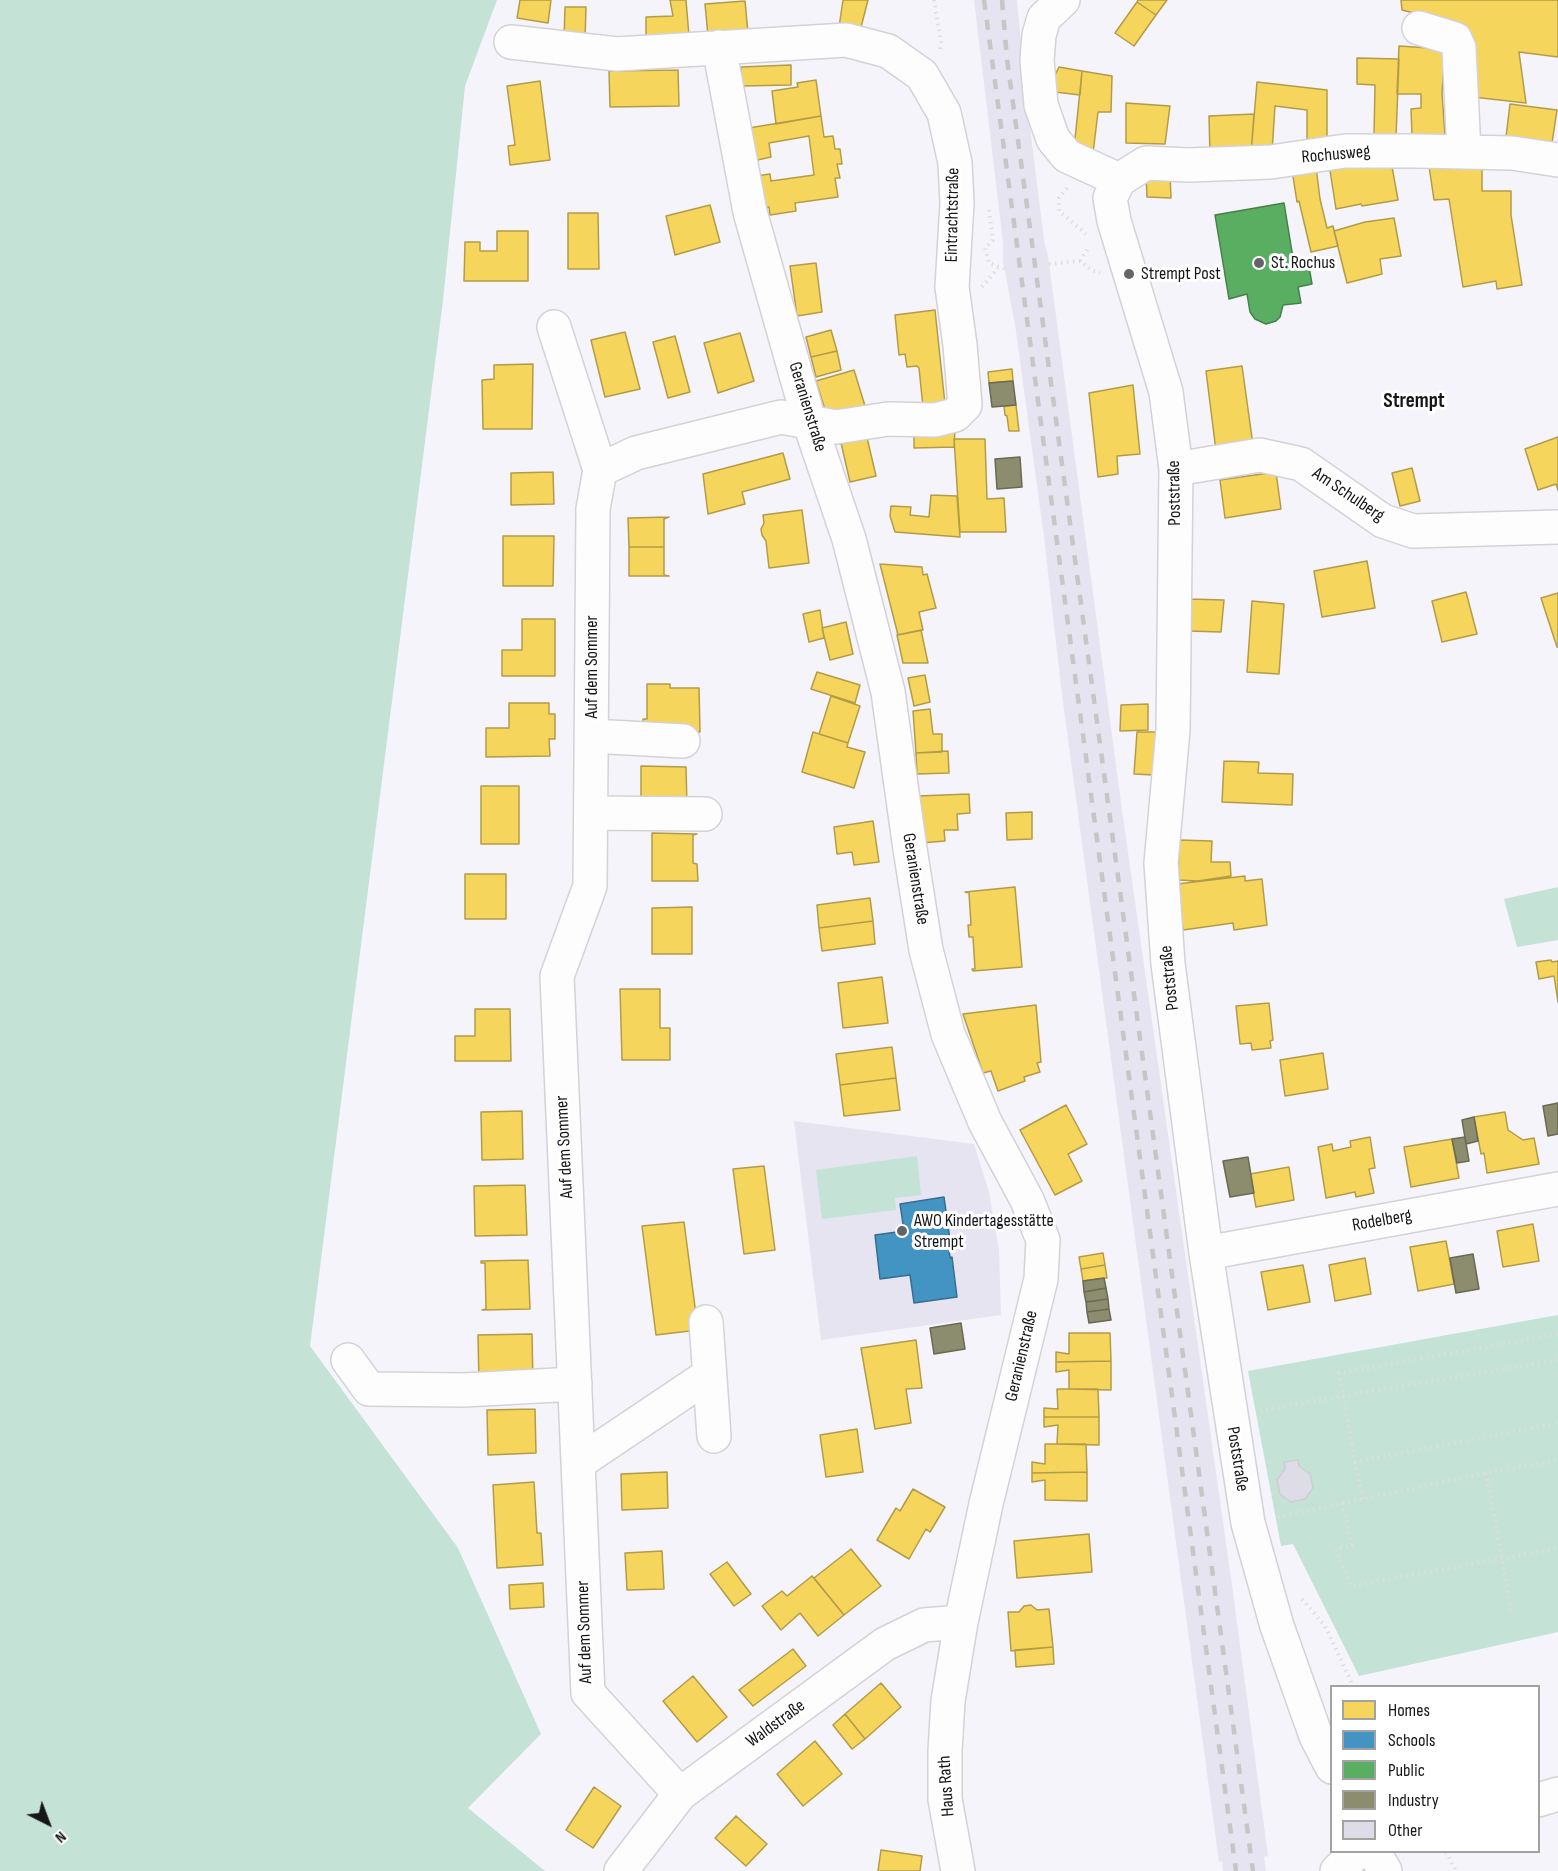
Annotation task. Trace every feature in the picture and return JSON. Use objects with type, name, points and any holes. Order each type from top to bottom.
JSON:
[{"type":"street","points":[[1063,0],[1044,18],[1039,35],[1036,60],[1041,105],[1053,139],[1067,156],[1119,180]]},
{"type":"street","points":[[1419,28],[1455,39],[1459,48],[1464,152]]},
{"type":"street","name":"Eintrachtstraße","points":[[511,42],[618,54],[846,40],[888,51],[922,75],[944,113],[955,162],[957,203],[952,286],[965,405],[955,415],[935,420],[888,419],[836,427],[810,424]]},
{"type":"street","name":"Geranienstraße","points":[[719,47],[750,212],[810,424],[849,539],[888,692],[926,950],[948,1034],[985,1122],[1027,1200],[1043,1240],[1041,1279],[986,1504],[961,1622],[948,1701]]},
{"type":"street","name":"Rochusweg","points":[[1119,180],[1146,163],[1188,165],[1271,162],[1345,151],[1512,153],[1558,160]]},
{"type":"street","name":"Poststraße","points":[[1119,180],[1110,198],[1114,221],[1166,392],[1176,469],[1173,730],[1161,863],[1168,964],[1206,1253],[1248,1523],[1277,1626],[1316,1736],[1330,1763]]},
{"type":"street","name":"Auf dem Sommer","points":[[554,327],[600,470],[593,509],[590,886],[557,976],[588,1693],[680,1794]]},
{"type":"street","points":[[600,470],[636,453],[781,417],[810,424]]},
{"type":"street","name":"Am Schulberg","points":[[1176,469],[1260,455],[1301,464],[1383,521],[1413,531],[1558,528]]},
{"type":"street","points":[[591,736],[683,741]]},
{"type":"street","points":[[591,813],[705,814]]},
{"type":"street","name":"Rodelberg","points":[[1206,1253],[1558,1189]]},
{"type":"street","points":[[706,1322],[714,1436]]},
{"type":"street","points":[[348,1360],[369,1389],[464,1390],[575,1384]]},
{"type":"street","points":[[578,1463],[709,1375]]},
{"type":"street","name":"Waldstraße","points":[[621,1871],[680,1794],[885,1644],[924,1625],[961,1622]]},
{"type":"street","name":"Haus Rath","points":[[948,1701],[945,1799],[958,1871]]},
{"type":"street","points":[[1540,1800],[1558,1794]]},
{"type":"street","points":[[1338,1871],[1355,1853]]},
{"type":"street","points":[[1375,1853],[1385,1871]]},
{"type":"path","points":[[934,0],[941,42],[939,59]]},
{"type":"path","points":[[1069,186],[1059,198],[1059,211],[1087,234],[1089,249],[1080,261]]},
{"type":"path","points":[[1049,264],[1080,261],[1098,273]]},
{"type":"path","points":[[986,283],[998,268]]},
{"type":"path","points":[[1363,1499],[1339,1373],[1558,1334]]},
{"type":"path","points":[[1230,1414],[1558,1360]]},
{"type":"path","points":[[1355,1462],[1558,1424]]},
{"type":"path","points":[[1248,1523],[1558,1460]]},
{"type":"path","points":[[1486,1473],[1512,1614]]},
{"type":"path","points":[[1342,1503],[1352,1545],[1336,1550],[1351,1586],[1558,1548]]},
{"type":"path","points":[[1266,1586],[1298,1594],[1325,1626],[1353,1685]]},
{"type":"path","points":[[1447,1853],[1456,1871]]},
{"type":"shaded area","points":[[974,0],[1017,0],[1044,240],[1232,1585],[1268,1856],[1264,1857],[1266,1871],[1223,1871],[1222,1861],[1219,1862],[1061,687],[1044,537],[1015,324],[1003,262],[1003,242]]},
{"type":"shaded area","name":"AWO Kindertagesstätte Strempt","points":[[794,1121],[974,1144],[989,1192],[999,1250],[1001,1315],[821,1340]]},
{"type":"green space","points":[[0,0],[497,0],[465,86],[443,300],[310,1346],[458,1548],[541,1734],[468,1808],[545,1871],[0,1871]]},
{"type":"green space","points":[[1558,887],[1558,940],[1517,947],[1504,899]]},
{"type":"green space","points":[[917,1156],[921,1195],[895,1198],[896,1210],[822,1219],[816,1170]]},
{"type":"green space","points":[[1558,1315],[1558,1632],[1359,1676],[1293,1544],[1281,1546],[1248,1371]]},
{"type":"building: Homes","points":[[520,0],[551,0],[548,23],[517,18]]},
{"type":"building: Homes","points":[[670,0],[686,0],[689,36],[646,38],[646,17],[673,16]]},
{"type":"building: Homes","points":[[843,0],[868,0],[860,31],[839,27]]},
{"type":"building: Homes","points":[[1138,0],[1167,0],[1156,15],[1137,2]]},
{"type":"building: Homes","points":[[1401,0],[1558,0],[1558,57],[1519,52],[1526,103],[1473,97],[1465,26],[1402,10]]},
{"type":"building: Homes","points":[[745,1],[748,33],[708,36],[705,4]]},
{"type":"building: Homes","points":[[1137,2],[1156,15],[1134,46],[1115,33]]},
{"type":"building: Homes","points":[[565,7],[586,7],[585,40],[564,39]]},
{"type":"building: Homes","points":[[1399,46],[1445,49],[1442,93],[1445,136],[1412,136],[1411,109],[1421,108],[1421,94],[1397,94]]},
{"type":"building: Homes","points":[[1357,58],[1399,59],[1396,137],[1374,136],[1375,85],[1357,84]]},
{"type":"building: Homes","points":[[791,65],[791,85],[741,86],[741,67]]},
{"type":"building: Homes","points":[[1059,67],[1082,71],[1080,95],[1047,91]]},
{"type":"building: Homes","points":[[678,70],[679,106],[610,107],[609,71]]},
{"type":"building: Homes","points":[[1082,71],[1112,76],[1111,112],[1098,112],[1093,153],[1074,149]]},
{"type":"building: Homes","points":[[816,80],[821,116],[776,124],[772,91],[798,87],[797,83]]},
{"type":"building: Homes","points":[[540,81],[550,160],[510,165],[508,146],[515,145],[507,86]]},
{"type":"building: Homes","points":[[1257,82],[1327,90],[1327,145],[1307,149],[1307,110],[1275,106],[1272,152],[1251,153]]},
{"type":"building: Homes","points":[[1126,103],[1170,106],[1165,144],[1126,143]]},
{"type":"building: Homes","points":[[1510,104],[1557,110],[1552,143],[1506,137]]},
{"type":"building: Homes","points":[[1254,114],[1251,153],[1210,155],[1209,116]]},
{"type":"building: Homes","points":[[821,116],[824,137],[833,136],[835,149],[840,149],[842,164],[837,164],[840,178],[835,178],[838,197],[795,203],[796,211],[770,215],[769,207],[760,209],[756,176],[770,174],[771,181],[814,175],[809,136],[769,143],[771,157],[753,161],[749,128]]},
{"type":"building: Homes","points":[[1391,161],[1398,200],[1336,209],[1329,164]]},
{"type":"building: Homes","points":[[1429,166],[1482,167],[1482,191],[1511,191],[1511,215],[1522,285],[1497,289],[1496,281],[1463,287],[1449,199],[1434,200]]},
{"type":"building: Homes","points":[[1316,167],[1327,228],[1333,226],[1338,246],[1311,252],[1299,201],[1297,202],[1292,170]]},
{"type":"building: Homes","points":[[1146,175],[1170,175],[1171,198],[1147,197]]},
{"type":"building: Homes","points":[[710,205],[720,242],[675,255],[666,216]]},
{"type":"building: Homes","points":[[568,213],[598,213],[599,269],[568,269]]},
{"type":"building: Homes","points":[[1394,218],[1401,256],[1380,259],[1382,274],[1347,283],[1334,231],[1365,222]]},
{"type":"building: Homes","points":[[497,231],[528,231],[528,281],[464,281],[465,242],[480,242],[480,251],[497,251]]},
{"type":"building: Homes","points":[[816,263],[822,312],[797,316],[790,266]]},
{"type":"building: Homes","points":[[935,310],[945,404],[923,407],[919,368],[917,366],[907,367],[905,354],[899,355],[895,315]]},
{"type":"building: Homes","points":[[831,330],[837,351],[811,357],[806,337]]},
{"type":"building: Homes","points":[[625,332],[640,389],[605,397],[591,340]]},
{"type":"building: Homes","points":[[740,333],[754,381],[718,393],[704,343]]},
{"type":"building: Homes","points":[[675,336],[690,392],[668,398],[653,342]]},
{"type":"building: Homes","points":[[837,351],[841,370],[816,377],[811,357]]},
{"type":"building: Homes","points":[[533,364],[532,429],[483,429],[482,380],[494,379],[494,365]]},
{"type":"building: Homes","points":[[1242,366],[1253,445],[1216,451],[1206,371]]},
{"type":"building: Homes","points":[[1012,369],[1013,381],[989,383],[988,372]]},
{"type":"building: Homes","points":[[854,370],[865,406],[827,416],[816,381]]},
{"type":"building: Homes","points":[[1133,385],[1140,454],[1117,456],[1118,474],[1098,477],[1089,393]]},
{"type":"building: Homes","points":[[1016,405],[1019,431],[1009,431],[1004,406]]},
{"type":"building: Homes","points":[[865,429],[876,476],[850,482],[839,434]]},
{"type":"building: Homes","points":[[955,430],[954,447],[914,448],[914,431]]},
{"type":"building: Homes","points":[[1558,437],[1558,490],[1556,484],[1538,490],[1525,449]]},
{"type":"building: Homes","points":[[954,439],[985,439],[987,499],[1004,498],[1006,532],[960,532]]},
{"type":"building: Homes","points":[[783,453],[790,479],[742,492],[745,504],[708,514],[703,474]]},
{"type":"building: Homes","points":[[1412,468],[1420,501],[1400,506],[1392,473]]},
{"type":"building: Homes","points":[[553,472],[554,504],[511,505],[511,473]]},
{"type":"building: Homes","points":[[1276,472],[1281,509],[1225,518],[1220,480]]},
{"type":"building: Homes","points":[[931,495],[957,496],[960,537],[895,532],[890,516],[891,506],[911,507],[910,515],[929,517]]},
{"type":"building: Homes","points":[[802,510],[809,563],[769,568],[766,541],[761,529],[764,523],[763,515]]},
{"type":"building: Homes","points":[[669,517],[664,519],[664,547],[629,547],[628,518]]},
{"type":"building: Homes","points":[[503,536],[554,536],[553,586],[503,586]]},
{"type":"building: Homes","points":[[629,547],[664,547],[664,575],[669,576],[629,576]]},
{"type":"building: Homes","points":[[1367,561],[1375,608],[1322,617],[1314,571]]},
{"type":"building: Homes","points":[[880,564],[922,567],[923,575],[927,574],[936,608],[919,612],[923,630],[898,635]]},
{"type":"building: Homes","points":[[1466,592],[1477,634],[1442,642],[1432,601]]},
{"type":"building: Homes","points":[[1558,593],[1558,647],[1557,647],[1541,598]]},
{"type":"building: Homes","points":[[1189,599],[1224,600],[1221,632],[1188,631]]},
{"type":"building: Homes","points":[[1252,601],[1284,604],[1279,674],[1247,672]]},
{"type":"building: Homes","points":[[820,610],[824,638],[809,642],[803,614]]},
{"type":"building: Homes","points":[[522,619],[555,619],[555,676],[502,676],[502,650],[522,650]]},
{"type":"building: Homes","points":[[846,622],[853,654],[830,660],[822,628]]},
{"type":"building: Homes","points":[[921,630],[928,663],[903,663],[897,635]]},
{"type":"building: Homes","points":[[817,672],[860,685],[855,703],[811,689]]},
{"type":"building: Homes","points":[[925,675],[930,702],[914,706],[908,678]]},
{"type":"building: Homes","points":[[647,684],[670,684],[670,688],[699,688],[700,732],[643,732],[643,719],[647,719]]},
{"type":"building: Homes","points":[[831,696],[860,706],[848,743],[819,734]]},
{"type":"building: Homes","points":[[509,703],[549,703],[549,714],[555,714],[555,739],[549,739],[550,756],[486,757],[486,728],[509,728]]},
{"type":"building: Homes","points":[[1148,704],[1148,730],[1120,731],[1121,705]]},
{"type":"building: Homes","points":[[930,709],[933,734],[942,734],[942,752],[916,753],[913,711]]},
{"type":"building: Homes","points":[[813,732],[848,743],[847,747],[865,752],[854,788],[802,772]]},
{"type":"building: Homes","points":[[1137,732],[1157,732],[1154,775],[1134,774]]},
{"type":"building: Homes","points":[[948,751],[949,773],[917,774],[916,753]]},
{"type":"building: Homes","points":[[1224,761],[1259,762],[1258,773],[1293,774],[1292,805],[1222,802]]},
{"type":"building: Homes","points":[[641,766],[686,767],[687,806],[641,806]]},
{"type":"building: Homes","points":[[481,786],[519,786],[519,844],[481,844]]},
{"type":"building: Homes","points":[[969,794],[970,813],[957,814],[958,830],[944,830],[945,841],[921,843],[918,796]]},
{"type":"building: Homes","points":[[1032,812],[1032,839],[1007,840],[1006,813]]},
{"type":"building: Homes","points":[[873,821],[879,862],[854,865],[852,852],[837,854],[834,827]]},
{"type":"building: Homes","points":[[652,833],[697,834],[693,835],[693,863],[697,864],[698,881],[652,881]]},
{"type":"building: Homes","points":[[1179,840],[1212,841],[1211,862],[1230,862],[1231,876],[1198,881],[1178,880]]},
{"type":"building: Homes","points":[[465,874],[506,874],[506,919],[465,919]]},
{"type":"building: Homes","points":[[1245,876],[1245,881],[1262,879],[1267,925],[1234,930],[1233,923],[1183,930],[1177,884]]},
{"type":"building: Homes","points":[[1015,887],[1022,967],[973,971],[972,969],[975,969],[973,937],[969,937],[968,925],[971,925],[969,893],[965,892]]},
{"type":"building: Homes","points":[[870,898],[873,921],[819,928],[817,905]]},
{"type":"building: Homes","points":[[692,907],[692,954],[652,954],[652,908]]},
{"type":"building: Homes","points":[[873,921],[875,944],[822,951],[819,928]]},
{"type":"building: Homes","points":[[1551,960],[1552,962],[1558,961],[1558,1002],[1554,976],[1539,979],[1536,962]]},
{"type":"building: Homes","points":[[882,977],[888,1023],[843,1028],[838,983]]},
{"type":"building: Homes","points":[[620,989],[660,989],[660,1028],[670,1028],[670,1060],[622,1060]]},
{"type":"building: Homes","points":[[1269,1003],[1273,1040],[1270,1041],[1271,1048],[1252,1050],[1251,1043],[1240,1044],[1236,1006]]},
{"type":"building: Homes","points":[[1036,1005],[1041,1062],[1037,1063],[1040,1072],[1024,1077],[1025,1081],[998,1091],[991,1071],[983,1073],[963,1014]]},
{"type":"building: Homes","points":[[475,1009],[510,1009],[511,1061],[455,1061],[455,1036],[475,1036]]},
{"type":"building: Homes","points":[[892,1047],[896,1078],[840,1085],[836,1054]]},
{"type":"building: Homes","points":[[1323,1053],[1328,1089],[1285,1096],[1280,1060]]},
{"type":"building: Homes","points":[[896,1078],[900,1110],[844,1116],[840,1085]]},
{"type":"building: Homes","points":[[1066,1105],[1087,1144],[1068,1154],[1082,1181],[1055,1195],[1020,1130]]},
{"type":"building: Homes","points":[[522,1111],[523,1159],[482,1160],[481,1112]]},
{"type":"building: Homes","points":[[1505,1112],[1508,1130],[1523,1140],[1534,1138],[1539,1164],[1487,1173],[1474,1117]]},
{"type":"building: Homes","points":[[1370,1137],[1375,1168],[1369,1169],[1374,1193],[1356,1197],[1355,1192],[1326,1198],[1318,1147],[1332,1144],[1333,1151],[1351,1147],[1350,1141]]},
{"type":"building: Homes","points":[[1452,1139],[1459,1178],[1411,1187],[1404,1147]]},
{"type":"building: Homes","points":[[764,1166],[775,1250],[744,1254],[733,1169]]},
{"type":"building: Homes","points":[[1289,1167],[1294,1200],[1256,1207],[1250,1174]]},
{"type":"building: Homes","points":[[525,1185],[527,1235],[475,1236],[474,1186]]},
{"type":"building: Homes","points":[[684,1222],[698,1330],[656,1335],[642,1226]]},
{"type":"building: Homes","points":[[1533,1224],[1539,1261],[1503,1267],[1497,1231]]},
{"type":"building: Homes","points":[[1446,1241],[1454,1284],[1418,1291],[1410,1247]]},
{"type":"building: Homes","points":[[1103,1253],[1105,1265],[1081,1269],[1079,1257]]},
{"type":"building: Homes","points":[[1365,1258],[1371,1294],[1335,1301],[1329,1265]]},
{"type":"building: Homes","points":[[528,1260],[530,1309],[482,1310],[486,1309],[485,1263],[481,1261]]},
{"type":"building: Homes","points":[[1105,1265],[1107,1278],[1083,1281],[1081,1269]]},
{"type":"building: Homes","points":[[1303,1265],[1310,1302],[1268,1310],[1261,1272]]},
{"type":"building: Homes","points":[[1069,1333],[1110,1333],[1111,1361],[1056,1362],[1056,1352],[1069,1354]]},
{"type":"building: Homes","points":[[532,1334],[533,1383],[479,1384],[478,1335]]},
{"type":"building: Homes","points":[[916,1340],[922,1388],[906,1389],[911,1423],[875,1429],[861,1348]]},
{"type":"building: Homes","points":[[1111,1361],[1111,1390],[1069,1389],[1069,1370],[1056,1372],[1056,1362]]},
{"type":"building: Homes","points":[[1057,1389],[1098,1389],[1099,1417],[1044,1417],[1044,1408],[1058,1409]]},
{"type":"building: Homes","points":[[535,1409],[536,1453],[488,1455],[487,1410]]},
{"type":"building: Homes","points":[[1044,1417],[1099,1417],[1099,1445],[1057,1444],[1058,1425],[1044,1427]]},
{"type":"building: Homes","points":[[857,1429],[863,1472],[826,1477],[820,1435]]},
{"type":"building: Homes","points":[[1045,1444],[1086,1444],[1087,1472],[1032,1473],[1032,1462],[1045,1464]]},
{"type":"building: Homes","points":[[667,1472],[668,1508],[622,1510],[621,1474]]},
{"type":"building: Homes","points":[[1087,1472],[1087,1501],[1045,1500],[1045,1480],[1032,1482],[1032,1473]]},
{"type":"building: Homes","points":[[534,1482],[537,1533],[541,1533],[543,1565],[497,1568],[493,1485]]},
{"type":"building: Homes","points":[[913,1489],[945,1507],[930,1532],[926,1529],[909,1559],[877,1540],[896,1508],[900,1511]]},
{"type":"building: Homes","points":[[1089,1534],[1092,1572],[1017,1578],[1014,1541]]},
{"type":"building: Homes","points":[[851,1549],[881,1586],[844,1615],[814,1578]]},
{"type":"building: Homes","points":[[662,1551],[664,1589],[627,1590],[625,1553]]},
{"type":"building: Homes","points":[[727,1562],[751,1594],[734,1606],[710,1574]]},
{"type":"building: Homes","points":[[812,1576],[844,1615],[818,1636],[800,1613],[781,1630],[762,1606],[782,1591],[787,1596]]},
{"type":"building: Homes","points":[[543,1583],[544,1607],[510,1609],[509,1585]]},
{"type":"building: Homes","points":[[1031,1605],[1037,1610],[1049,1609],[1053,1647],[1011,1651],[1008,1612],[1019,1612],[1024,1606]]},
{"type":"building: Homes","points":[[1053,1647],[1054,1664],[1016,1667],[1015,1650]]},
{"type":"building: Homes","points":[[793,1649],[806,1666],[753,1706],[739,1690]]},
{"type":"building: Homes","points":[[693,1676],[727,1717],[697,1742],[663,1701]]},
{"type":"building: Homes","points":[[881,1683],[901,1707],[865,1739],[845,1714]]},
{"type":"building: Homes","points":[[845,1714],[865,1739],[852,1749],[833,1725]]},
{"type":"building: Homes","points":[[815,1741],[842,1774],[803,1806],[777,1774]]},
{"type":"building: Homes","points":[[594,1787],[621,1806],[593,1848],[566,1830]]},
{"type":"building: Homes","points":[[736,1816],[767,1844],[746,1866],[715,1838]]},
{"type":"building: Homes","points":[[881,1850],[922,1856],[920,1871],[878,1871]]},
{"type":"building: Schools","points":[[944,1197],[951,1247],[949,1248],[950,1258],[952,1257],[957,1297],[914,1303],[910,1275],[880,1279],[875,1235],[904,1231],[900,1204]]},
{"type":"building: Public","name":"St. Rochus","points":[[1284,203],[1294,264],[1308,261],[1312,284],[1298,287],[1301,303],[1283,305],[1280,317],[1266,324],[1255,319],[1250,312],[1247,294],[1229,299],[1215,215]]},
{"type":"building: Industry","points":[[1013,381],[1016,405],[992,407],[989,383]]},
{"type":"building: Industry","points":[[1020,457],[1022,487],[997,489],[995,459]]},
{"type":"building: Industry","points":[[1558,1103],[1558,1134],[1548,1136],[1543,1106]]},
{"type":"building: Industry","points":[[1474,1117],[1478,1141],[1466,1144],[1462,1120]]},
{"type":"building: Industry","points":[[1465,1137],[1469,1161],[1457,1163],[1452,1139]]},
{"type":"building: Industry","points":[[1248,1157],[1254,1193],[1230,1197],[1223,1161]]},
{"type":"building: Industry","points":[[1473,1254],[1479,1289],[1456,1293],[1450,1258]]},
{"type":"building: Industry","points":[[1104,1278],[1106,1288],[1084,1292],[1083,1281]]},
{"type":"building: Industry","points":[[1106,1288],[1108,1299],[1086,1302],[1084,1292]]},
{"type":"building: Industry","points":[[1108,1299],[1109,1309],[1087,1312],[1086,1302]]},
{"type":"building: Industry","points":[[1109,1309],[1111,1320],[1089,1323],[1087,1312]]},
{"type":"building: Industry","points":[[961,1323],[965,1349],[934,1354],[930,1328]]},
{"type":"building: Other","points":[[1298,1460],[1299,1466],[1310,1474],[1313,1488],[1305,1499],[1291,1502],[1280,1494],[1277,1480],[1285,1469],[1284,1462]]},
{"type":"railway","points":[[984,0],[1236,1871]]},
{"type":"railway","points":[[1002,0],[1007,59],[1253,1871]]},
{"type":"place","name":"St. Rochus","points":[[1259,263]]},
{"type":"place","name":"Strempt Post","points":[[1129,274]]},
{"type":"place","name":"AWO Kindertagesstätte Strempt","points":[[902,1231]]},
{"type":"district","name":"Strempt","points":[[1414,402]]}]
